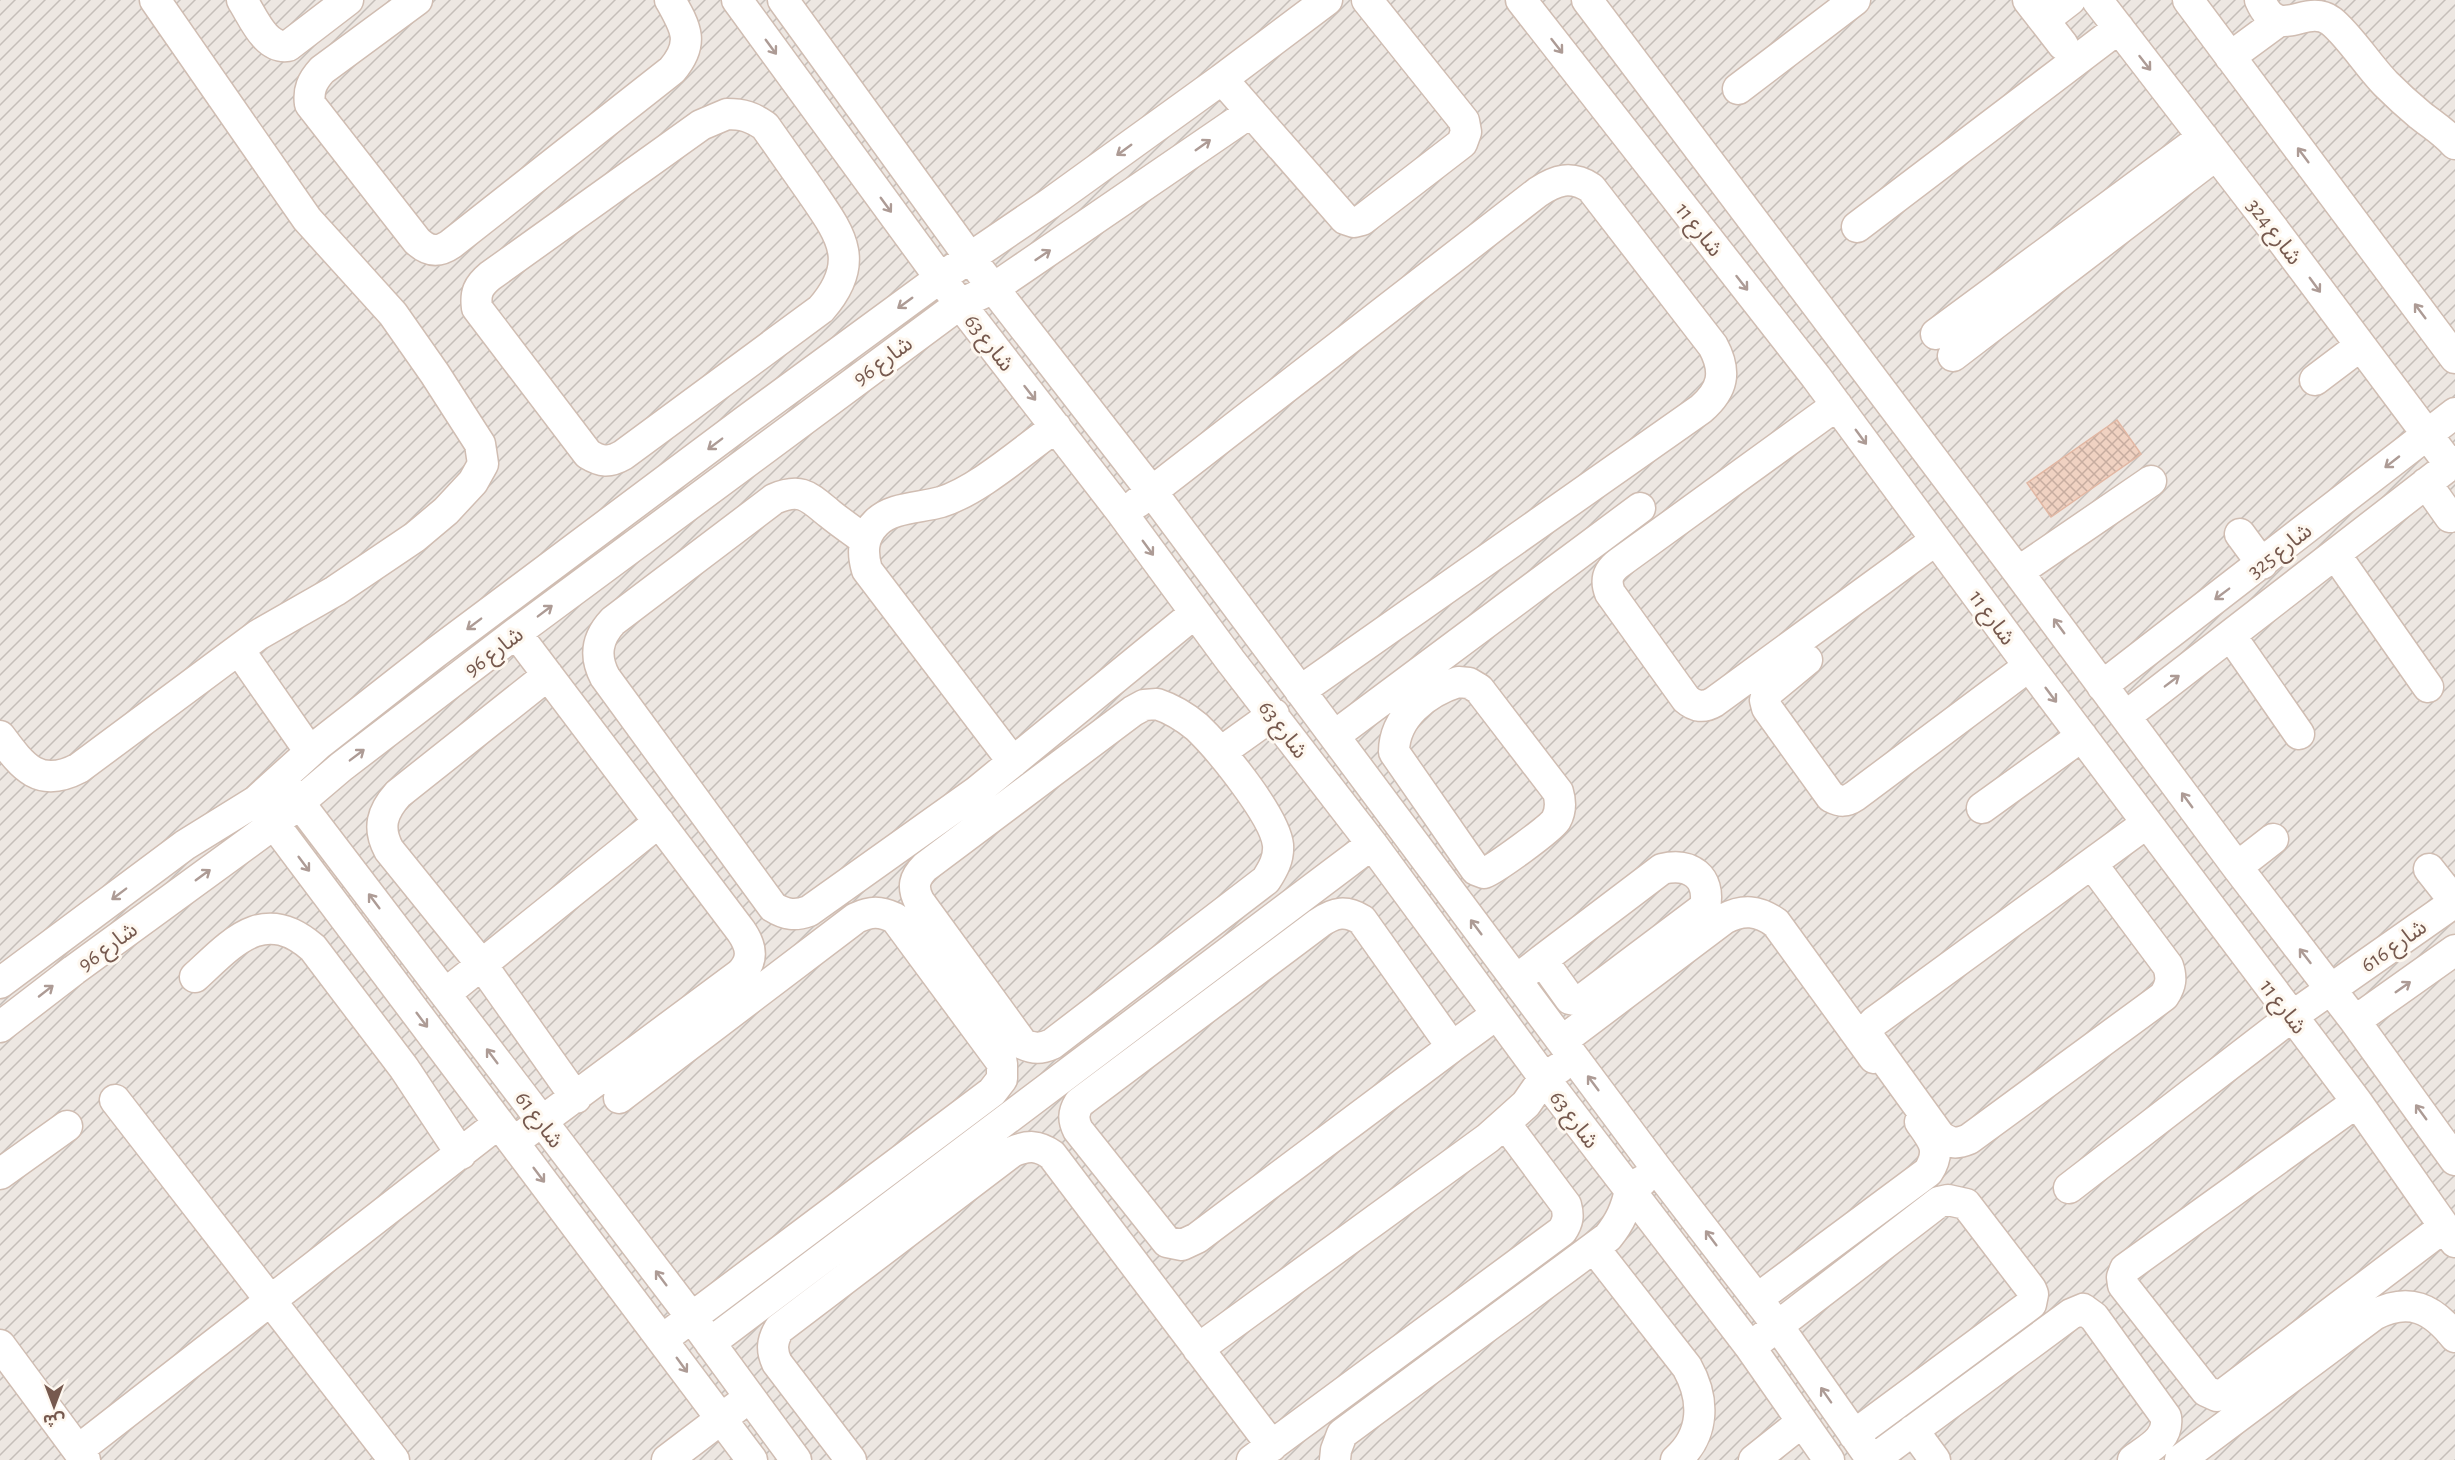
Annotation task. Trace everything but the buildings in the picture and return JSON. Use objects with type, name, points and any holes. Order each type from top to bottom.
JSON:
[{"type":"street","points":[[0,736],[27,770],[46,776],[67,775],[272,627],[335,591],[414,537],[446,511],[473,482],[483,464],[480,444],[393,314],[307,219],[155,0]]},
{"type":"street","points":[[242,0],[271,43],[279,47],[288,46],[348,0]]},
{"type":"street","points":[[417,0],[322,70],[311,85],[309,95],[310,105],[417,241],[425,248],[434,251],[443,250],[451,244],[672,70],[682,58],[687,43],[685,27],[669,0]]},
{"type":"street","name":"شارع 63","points":[[737,0],[940,278],[1122,513],[1230,660],[1274,714],[1372,844],[1544,1078],[1750,1347],[1829,1460]]},
{"type":"street","name":"شارع 63","points":[[783,0],[970,258],[1152,492],[1657,1169],[1778,1326],[1872,1460]]},
{"type":"street","name":"شارع 96","points":[[0,1027],[274,824],[310,752],[435,653],[940,278],[1049,204],[1327,0]]},
{"type":"street","points":[[1222,79],[1345,219],[1354,222],[1362,220],[1462,143],[1466,132],[1464,121],[1367,0]]},
{"type":"street","name":"شارع 11","points":[[1521,0],[1837,405],[2028,666],[2357,1102],[2450,1234]]},
{"type":"street","name":"شارع 11","points":[[1587,0],[2355,1021],[2455,1160]]},
{"type":"street","points":[[1738,89],[1855,0]]},
{"type":"street","points":[[2063,45],[2036,10],[2070,0]]},
{"type":"street","name":"شارع 324","points":[[2097,0],[2427,435],[2452,463]]},
{"type":"street","points":[[2188,0],[2455,358]]},
{"type":"street","points":[[2224,49],[2267,9],[2295,20],[2314,15],[2331,21],[2385,83],[2421,116],[2442,129],[2455,144]]},
{"type":"street","points":[[1857,227],[2119,28]]},
{"type":"street","name":"شارع 96","points":[[0,983],[185,845],[256,801],[290,791],[341,767],[516,633],[960,303],[994,288],[1251,112]]},
{"type":"street","points":[[727,114],[741,114],[754,118],[765,126],[838,231],[844,259],[838,286],[821,309],[717,384],[623,455],[612,462],[599,461],[588,454],[481,314],[477,308],[475,296],[481,284],[490,276],[700,125],[727,114]]},
{"type":"street","points":[[1945,345],[2210,146]]},
{"type":"street","points":[[1122,513],[1538,192],[1560,180],[1571,179],[1590,188],[1713,346],[1720,359],[1722,373],[1719,387],[1706,404],[1300,691]]},
{"type":"street","points":[[1049,204],[1073,235]]},
{"type":"street","points":[[2315,380],[2360,346]]},
{"type":"street","points":[[717,384],[745,421]]},
{"type":"street","points":[[1837,405],[1613,567],[1609,573],[1607,579],[1610,593],[1686,699],[1696,706],[1703,707],[1714,702],[1942,548]]},
{"type":"street","name":"شارع 325","points":[[2102,686],[2455,413]]},
{"type":"street","points":[[1013,762],[867,570],[862,554],[865,540],[876,523],[893,512],[962,495],[1056,427]]},
{"type":"street","name":"شارع 325","points":[[2126,716],[2452,463]]},
{"type":"street","points":[[2018,572],[2151,481]]},
{"type":"street","points":[[2426,483],[2450,517]]},
{"type":"street","points":[[865,540],[809,496],[797,493],[785,494],[774,499],[614,621],[605,630],[599,642],[600,666],[605,677],[769,903],[784,914],[797,915],[809,911],[976,792],[1195,613]]},
{"type":"street","points":[[1334,736],[1640,508]]},
{"type":"street","points":[[2240,534],[2262,564]]},
{"type":"street","points":[[1942,548],[1768,692],[1765,700],[1767,708],[1831,797],[1839,801],[1847,801],[2028,666]]},
{"type":"street","points":[[2341,549],[2376,585]]},
{"type":"street","points":[[2341,549],[2428,687]]},
{"type":"street","points":[[500,1124],[542,1122],[576,1098],[740,974],[749,961],[750,945],[516,633]]},
{"type":"street","points":[[2231,636],[2299,734]]},
{"type":"street","points":[[1230,660],[1260,638]]},
{"type":"street","points":[[239,650],[310,752]]},
{"type":"street","points":[[548,675],[398,794],[383,815],[381,827],[383,839],[389,850],[482,965],[576,1098]]},
{"type":"street","points":[[1458,682],[1469,683],[1479,689],[1557,792],[1560,809],[1552,825],[1489,871],[1481,873],[1474,867],[1394,752],[1394,738],[1398,725],[1407,714],[1448,685],[1458,682]]},
{"type":"street","points":[[1157,704],[1184,717],[1221,752],[1264,812],[1275,833],[1277,858],[1270,875],[1052,1044],[1043,1048],[1033,1048],[1023,1044],[919,901],[914,883],[918,874],[1144,705],[1157,704]]},
{"type":"street","points":[[1221,752],[1274,714]]},
{"type":"street","points":[[1982,808],[2082,736]]},
{"type":"street","points":[[1362,774],[1394,752]]},
{"type":"street","name":"شارع 61","points":[[290,791],[692,1318],[796,1460]]},
{"type":"street","name":"شارع 61","points":[[256,801],[752,1460]]},
{"type":"street","points":[[445,994],[659,822]]},
{"type":"street","points":[[2092,864],[2168,966],[2171,976],[2170,987],[2164,996],[1969,1139],[1959,1143],[1949,1143],[1941,1136],[1875,1047],[1870,1039],[1869,1030],[1881,1017],[2147,823]]},
{"type":"street","points":[[2237,867],[2273,839]]},
{"type":"street","points":[[710,1343],[1372,844]]},
{"type":"street","points":[[1516,980],[1542,960],[1662,869],[1674,866],[1686,868],[1696,874],[1704,884],[1707,895],[1705,907],[1580,1001],[1570,999],[1542,960]]},
{"type":"street","points":[[1425,918],[1474,867]]},
{"type":"street","points":[[2429,868],[2455,902]]},
{"type":"street","name":"شارع 616","points":[[2069,1188],[2291,1017],[2455,902]]},
{"type":"street","points":[[1198,1348],[1488,1138],[1526,1104],[1567,1049],[1724,919],[1737,913],[1750,911],[1764,915],[1776,923],[1929,1134],[1936,1154],[1934,1164],[1928,1172],[1757,1299]]},
{"type":"street","points":[[1452,1047],[1362,920],[1352,914],[1341,912],[1319,923],[1079,1103],[1074,1112],[1074,1122],[1167,1242],[1182,1245],[1197,1238],[1497,1014]]},
{"type":"street","points":[[619,1098],[856,918],[869,913],[883,913],[895,918],[1002,1063],[1002,1080],[992,1092],[663,1339]]},
{"type":"street","points":[[195,977],[246,933],[264,928],[282,929],[299,936],[313,948],[397,1059],[461,1154]]},
{"type":"street","name":"شارع 616","points":[[2355,1021],[2455,950]]},
{"type":"street","points":[[470,1027],[507,1000]]},
{"type":"street","points":[[0,1345],[81,1455],[271,1301],[500,1124],[516,1087]]},
{"type":"street","points":[[115,1100],[394,1460]]},
{"type":"street","points":[[2357,1102],[2126,1269],[2122,1277],[2123,1285],[2206,1390],[2217,1396],[2225,1393],[2450,1234]]},
{"type":"street","points":[[851,1460],[777,1362],[772,1346],[774,1337],[779,1329],[1012,1152],[1033,1146],[1052,1155],[1198,1348],[1262,1453],[1562,1231],[1567,1224],[1569,1214],[1566,1205],[1505,1123]]},
{"type":"street","points":[[0,1174],[67,1126]]},
{"type":"street","points":[[1335,1460],[1342,1434],[1608,1237],[1627,1206],[1630,1190],[1657,1169]]},
{"type":"street","points":[[1750,1347],[1932,1208],[1948,1200],[1966,1204],[2031,1289],[2033,1299],[2024,1311],[1854,1435]]},
{"type":"street","points":[[1594,1248],[1687,1367],[1696,1384],[1700,1401],[1700,1420],[1694,1438],[1676,1460]]},
{"type":"street","points":[[2199,1454],[2364,1322],[2386,1309],[2406,1306],[2426,1310],[2437,1317],[2455,1337]]},
{"type":"street","points":[[1872,1460],[2071,1314],[2083,1309],[2094,1317],[2166,1417],[2167,1426],[2164,1435],[2133,1460]]},
{"type":"street","points":[[674,1458],[750,1397]]},
{"type":"street","points":[[1754,1460],[1802,1422]]},
{"type":"street","points":[[1913,1430],[1935,1460]]},
{"type":"shaded area","points":[[0,0],[2455,0],[2455,1460],[0,1460]]}]
